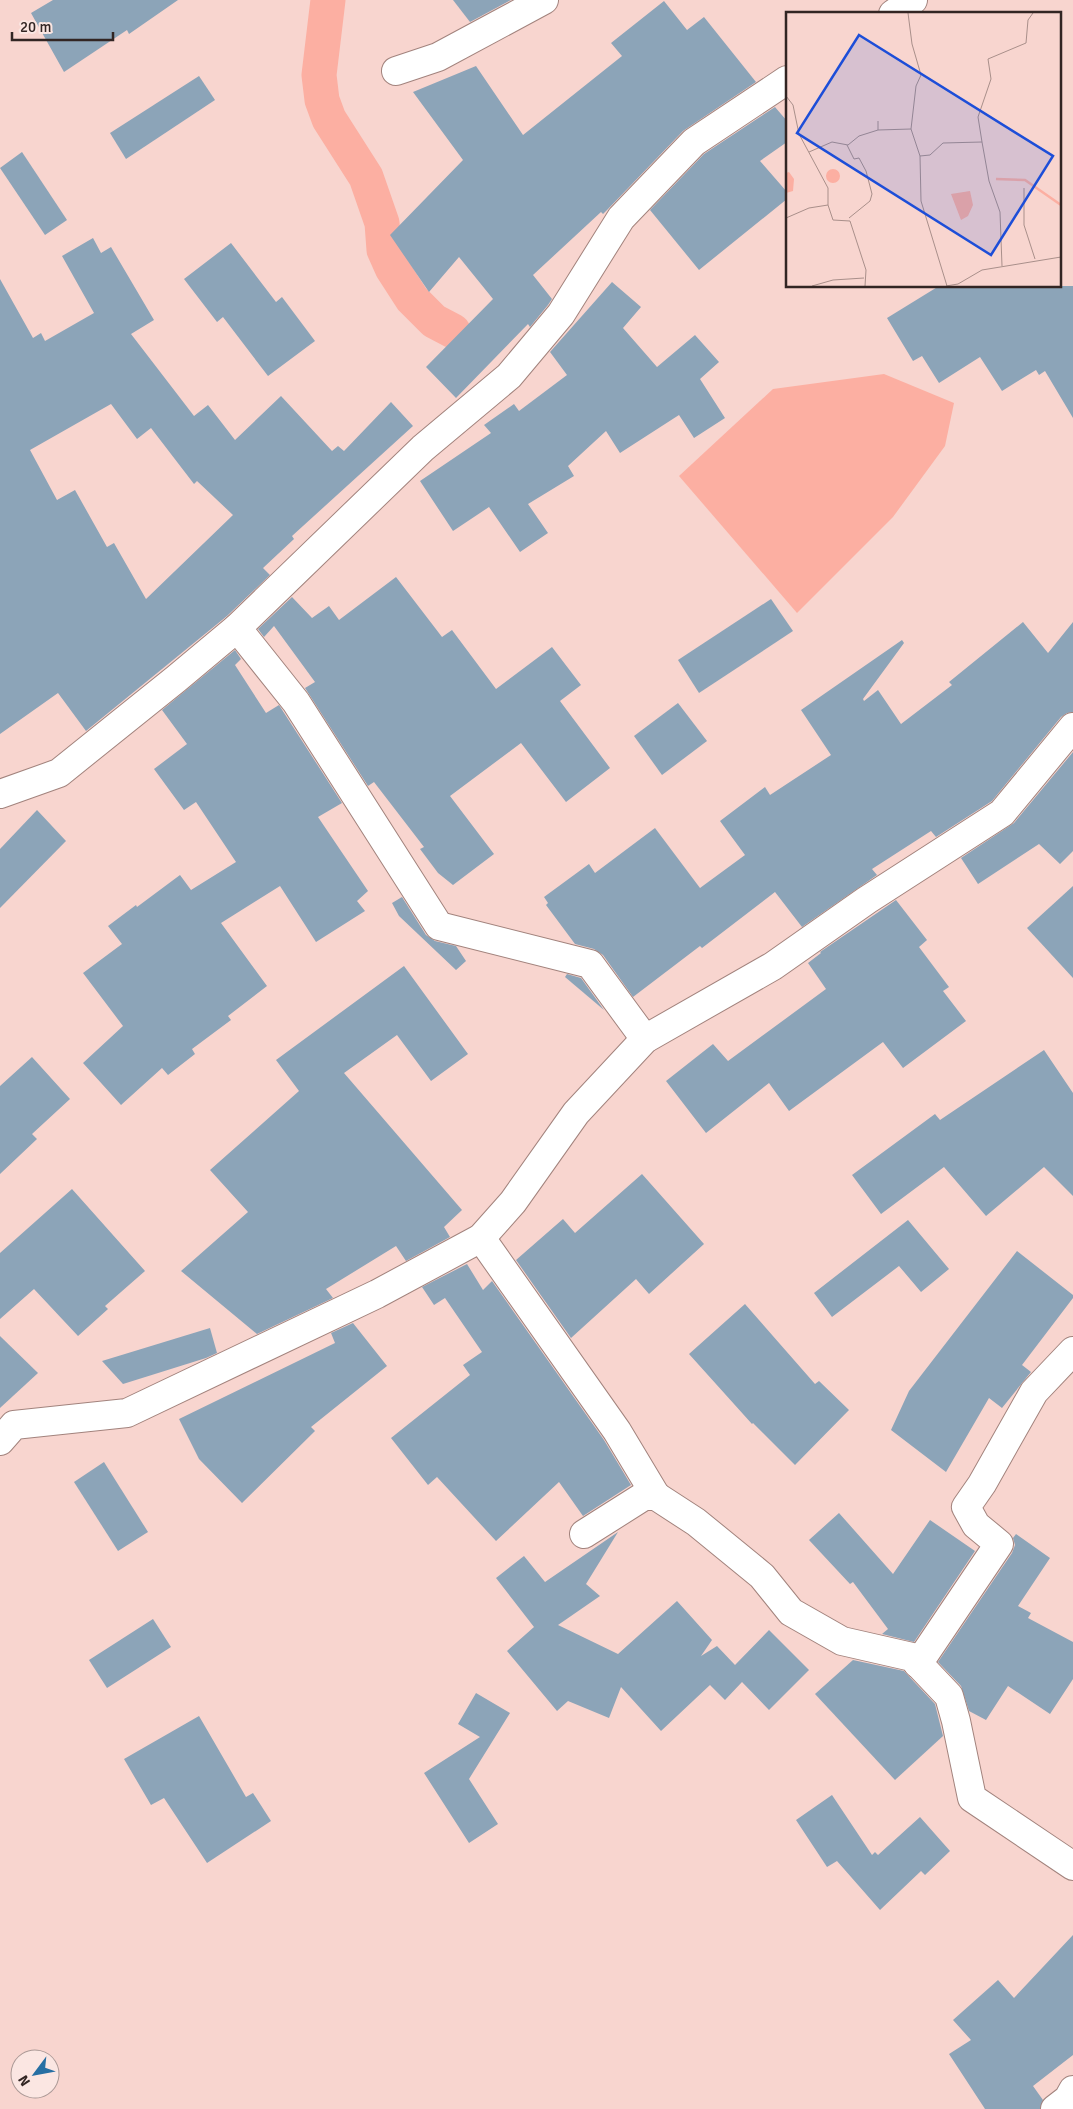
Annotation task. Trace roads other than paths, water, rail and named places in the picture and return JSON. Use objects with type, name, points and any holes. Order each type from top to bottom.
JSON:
[{"type":"street","points":[[396,71],[438,56],[544,0]]},
{"type":"street","points":[[897,12],[914,0]]},
{"type":"street","points":[[0,794],[59,773],[237,628],[423,448],[508,376],[561,314],[621,218],[694,142],[786,81]]},
{"type":"street","points":[[237,628],[296,702],[439,926],[590,964],[645,1039]]},
{"type":"street","points":[[0,1441],[14,1425],[127,1413],[377,1294],[481,1238],[513,1202],[576,1113],[645,1039],[773,966],[867,900],[1002,813],[1073,728]]},
{"type":"street","points":[[481,1238],[617,1431],[656,1496],[696,1522],[762,1576],[791,1612],[842,1641],[912,1657],[949,1696],[972,1798],[1073,1866]]},
{"type":"street","points":[[918,1664],[999,1544],[976,1525],[966,1507],[982,1484],[1034,1392],[1073,1351]]},
{"type":"street","points":[[584,1534],[644,1496],[656,1496]]},
{"type":"street","points":[[1055,2109],[1068,2099],[1073,2090]]},
{"type":"waterway","points":[[328,0],[319,75],[322,100],[329,119],[366,177],[382,223],[384,250],[392,268],[412,299],[434,321],[453,331]]}]
